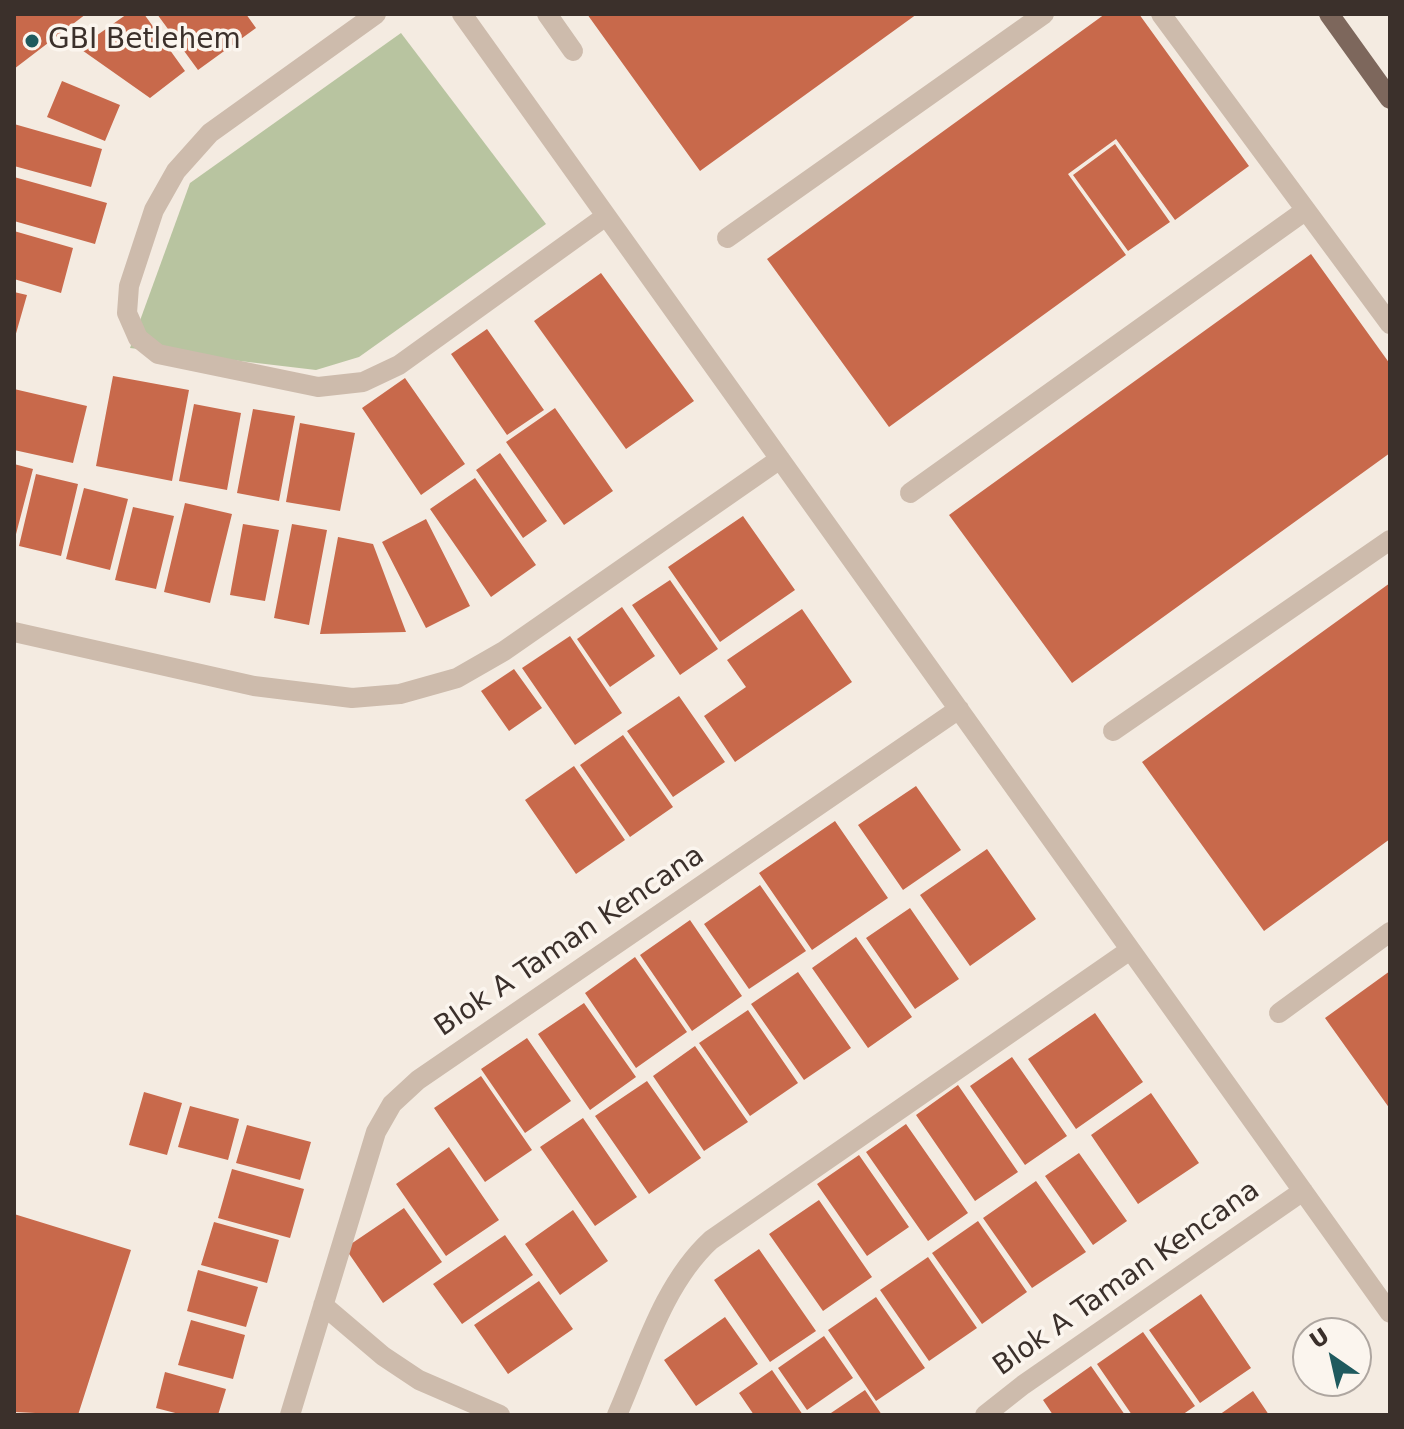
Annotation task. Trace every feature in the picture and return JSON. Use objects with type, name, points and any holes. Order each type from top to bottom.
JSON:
[{"type":"main road","points":[[1329,14],[1390,99]]},
{"type":"street","points":[[376,14],[210,133],[176,171],[154,210],[129,286],[127,313],[138,338],[158,354],[318,387],[363,382],[399,365],[606,216]]},
{"type":"street","name":"Blok A Taman Kencana","points":[[462,14],[1390,1313]]},
{"type":"street","points":[[547,14],[573,51]]},
{"type":"street","points":[[727,238],[1044,14]]},
{"type":"street","points":[[1161,14],[1390,324]]},
{"type":"street","points":[[910,493],[1306,210]]},
{"type":"street","points":[[14,632],[254,686],[352,698],[400,694],[457,678],[504,651],[780,459]]},
{"type":"street","points":[[1113,731],[1390,540]]},
{"type":"street","name":"Blok A Taman Kencana","points":[[290,1415],[376,1132],[392,1104],[418,1080],[959,709]]},
{"type":"street","points":[[1279,1013],[1390,932]]},
{"type":"street","points":[[617,1415],[676,1281],[691,1259],[711,1240],[1130,950]]},
{"type":"street","name":"Blok A Taman Kencana","points":[[985,1415],[1023,1385],[1303,1191]]},
{"type":"street","points":[[323,1305],[383,1356],[419,1380],[500,1415]]},
{"type":"green space","points":[[401,33],[546,224],[359,357],[316,370],[130,348],[190,183]]},
{"type":"building","name":"GBI Betlehem","points":[[14,14],[86,14],[14,69]]},
{"type":"building","points":[[127,14],[144,14],[185,71],[150,98],[79,48]]},
{"type":"building","points":[[157,14],[246,14],[256,28],[198,70]]},
{"type":"building","points":[[587,14],[917,14],[700,171]]},
{"type":"building","points":[[1105,14],[1139,14],[1249,166],[1175,220],[1116,139],[1068,174],[1126,255],[889,427],[767,259]]},
{"type":"building","points":[[62,81],[120,105],[105,141],[47,117]]},
{"type":"building","points":[[14,124],[102,149],[91,187],[14,166]]},
{"type":"building","points":[[1115,144],[1170,222],[1128,251],[1073,175]]},
{"type":"building","points":[[14,177],[107,203],[95,244],[14,221]]},
{"type":"building","points":[[14,231],[73,248],[61,293],[14,279]]},
{"type":"building","points":[[1311,254],[1390,364],[1390,453],[1072,683],[949,515]]},
{"type":"building","points":[[601,273],[694,401],[626,449],[534,321]]},
{"type":"building","points":[[14,292],[27,295],[15,337],[14,337]]},
{"type":"building","points":[[487,329],[544,410],[507,435],[451,354]]},
{"type":"building","points":[[113,376],[189,390],[172,481],[96,466]]},
{"type":"building","points":[[405,378],[465,464],[421,495],[362,408]]},
{"type":"building","points":[[14,389],[87,406],[73,463],[14,450]]},
{"type":"building","points":[[194,404],[241,413],[227,490],[179,481]]},
{"type":"building","points":[[555,408],[613,491],[564,525],[506,442]]},
{"type":"building","points":[[253,409],[295,416],[279,501],[237,493]]},
{"type":"building","points":[[300,423],[355,433],[340,511],[286,502]]},
{"type":"building","points":[[500,453],[547,521],[523,538],[476,470]]},
{"type":"building","points":[[14,464],[33,469],[15,538],[14,538]]},
{"type":"building","points":[[36,474],[78,484],[61,556],[19,546]]},
{"type":"building","points":[[475,478],[536,565],[491,597],[430,509]]},
{"type":"building","points":[[84,488],[128,499],[110,570],[66,559]]},
{"type":"building","points":[[185,503],[232,514],[210,603],[164,592]]},
{"type":"building","points":[[133,507],[174,516],[156,589],[115,580]]},
{"type":"building","points":[[743,516],[795,590],[720,642],[668,567]]},
{"type":"building","points":[[426,519],[470,606],[426,628],[382,542]]},
{"type":"building","points":[[243,524],[279,530],[265,601],[230,595]]},
{"type":"building","points":[[292,524],[327,530],[309,625],[274,618]]},
{"type":"building","points":[[338,537],[373,544],[406,632],[320,634]]},
{"type":"building","points":[[670,580],[718,649],[680,675],[632,605]]},
{"type":"building","points":[[1390,583],[1390,839],[1264,931],[1142,762]]},
{"type":"building","points":[[622,607],[655,656],[610,687],[577,639]]},
{"type":"building","points":[[802,609],[852,682],[735,762],[704,716],[746,687],[727,660]]},
{"type":"building","points":[[570,636],[622,713],[575,745],[522,668]]},
{"type":"building","points":[[514,669],[542,708],[509,731],[481,691]]},
{"type":"building","points":[[679,696],[725,762],[673,797],[627,731]]},
{"type":"building","points":[[623,735],[673,807],[630,837],[580,765]]},
{"type":"building","points":[[574,766],[625,840],[576,874],[525,800]]},
{"type":"building","points":[[916,786],[961,850],[903,890],[858,825]]},
{"type":"building","points":[[835,821],[888,898],[812,950],[759,873]]},
{"type":"building","points":[[987,849],[1036,919],[970,966],[920,895]]},
{"type":"building","points":[[760,885],[806,951],[749,989],[704,924]]},
{"type":"building","points":[[910,908],[959,979],[915,1009],[866,938]]},
{"type":"building","points":[[690,920],[742,996],[692,1031],[640,955]]},
{"type":"building","points":[[856,937],[912,1017],[868,1048],[812,968]]},
{"type":"building","points":[[635,957],[687,1032],[636,1068],[585,993]]},
{"type":"building","points":[[1390,971],[1390,1109],[1325,1018]]},
{"type":"building","points":[[798,972],[851,1048],[804,1080],[751,1004]]},
{"type":"building","points":[[584,1003],[636,1077],[590,1110],[538,1034]]},
{"type":"building","points":[[748,1010],[798,1083],[750,1116],[699,1043]]},
{"type":"building","points":[[1095,1013],[1143,1082],[1076,1129],[1028,1059]]},
{"type":"building","points":[[527,1038],[571,1101],[525,1133],[481,1069]]},
{"type":"building","points":[[695,1046],[748,1122],[704,1151],[653,1076]]},
{"type":"building","points":[[1012,1057],[1067,1136],[1025,1165],[970,1086]]},
{"type":"building","points":[[481,1076],[532,1150],[485,1182],[434,1108]]},
{"type":"building","points":[[647,1081],[701,1158],[649,1194],[595,1116]]},
{"type":"building","points":[[958,1085],[1018,1172],[975,1201],[916,1115]]},
{"type":"building","points":[[144,1092],[182,1103],[167,1155],[129,1145]]},
{"type":"building","points":[[1151,1093],[1199,1163],[1138,1204],[1091,1135]]},
{"type":"building","points":[[190,1106],[239,1119],[228,1160],[178,1147]]},
{"type":"building","points":[[583,1118],[637,1197],[595,1226],[540,1147]]},
{"type":"building","points":[[906,1124],[968,1213],[928,1241],[866,1152]]},
{"type":"building","points":[[247,1125],[311,1142],[300,1180],[236,1163]]},
{"type":"building","points":[[449,1147],[499,1220],[446,1256],[396,1184]]},
{"type":"building","points":[[1079,1153],[1127,1221],[1093,1245],[1045,1176]]},
{"type":"building","points":[[859,1155],[909,1227],[867,1256],[817,1184]]},
{"type":"building","points":[[232,1169],[304,1189],[290,1238],[218,1218]]},
{"type":"building","points":[[1036,1181],[1086,1252],[1032,1288],[983,1218]]},
{"type":"building","points":[[819,1200],[872,1277],[823,1311],[769,1234]]},
{"type":"building","points":[[404,1208],[442,1262],[383,1303],[345,1248]]},
{"type":"building","points":[[573,1210],[608,1261],[560,1295],[525,1244]]},
{"type":"building","points":[[14,1214],[131,1250],[78,1415],[14,1412]]},
{"type":"building","points":[[978,1221],[1027,1292],[982,1324],[932,1253]]},
{"type":"building","points":[[214,1222],[279,1240],[267,1283],[201,1265]]},
{"type":"building","points":[[505,1235],[533,1275],[462,1324],[433,1284]]},
{"type":"building","points":[[759,1249],[816,1331],[770,1362],[714,1280]]},
{"type":"building","points":[[928,1257],[977,1328],[929,1361],[880,1290]]},
{"type":"building","points":[[198,1270],[258,1287],[246,1327],[187,1311]]},
{"type":"building","points":[[539,1281],[573,1329],[508,1374],[474,1325]]},
{"type":"building","points":[[1201,1294],[1251,1368],[1200,1403],[1149,1330]]},
{"type":"building","points":[[876,1297],[925,1368],[876,1401],[828,1330]]},
{"type":"building","points":[[725,1317],[758,1364],[696,1406],[664,1360]]},
{"type":"building","points":[[191,1320],[245,1335],[233,1379],[178,1365]]},
{"type":"building","points":[[1143,1332],[1195,1406],[1182,1415],[1132,1415],[1097,1364]]},
{"type":"building","points":[[824,1336],[853,1378],[807,1410],[778,1368]]},
{"type":"building","points":[[1091,1366],[1125,1415],[1053,1415],[1043,1400]]},
{"type":"building","points":[[772,1370],[803,1415],[754,1415],[739,1393]]},
{"type":"building","points":[[165,1372],[226,1389],[218,1415],[183,1415],[156,1408]]},
{"type":"building","points":[[865,1390],[882,1415],[828,1415]]},
{"type":"building","points":[[1253,1391],[1269,1415],[1219,1415]]},
{"type":"place","name":"GBI Betlehem","points":[[32,41]]}]
